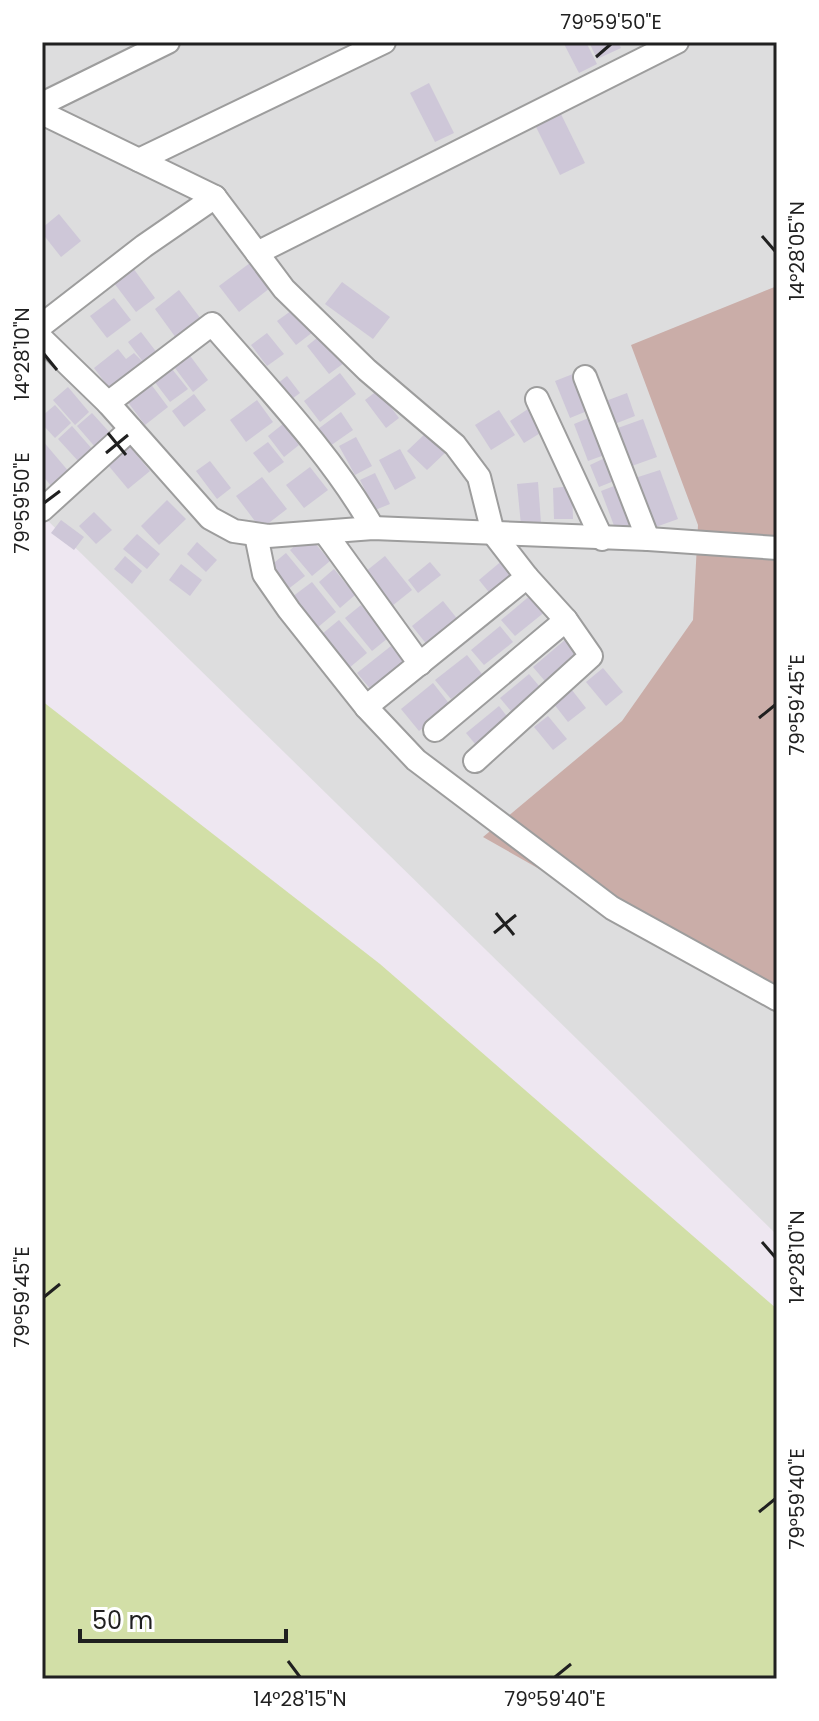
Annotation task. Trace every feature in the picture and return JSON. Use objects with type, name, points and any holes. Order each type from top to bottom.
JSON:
[{"type":"street","points":[[42,104],[168,42]]},
{"type":"street","points":[[139,160],[384,42]]},
{"type":"street","points":[[257,253],[677,42]]},
{"type":"street","points":[[42,113],[215,197],[284,289],[367,370],[455,445],[479,477],[493,533],[566,620],[591,656],[475,761]]},
{"type":"street","points":[[42,325],[144,246],[215,197]]},
{"type":"street","points":[[108,403],[212,324],[313,445],[373,528]]},
{"type":"street","points":[[42,339],[108,403],[210,518],[234,531],[256,535],[326,534],[373,528],[648,539],[777,548]]},
{"type":"street","points":[[585,377],[648,539]]},
{"type":"street","points":[[537,399],[602,539]]},
{"type":"street","points":[[47,496],[131,429]]},
{"type":"street","points":[[326,534],[420,664]]},
{"type":"street","points":[[256,535],[264,574],[289,610],[366,707],[416,760],[612,908],[777,999]]},
{"type":"street","points":[[366,707],[527,577]]},
{"type":"street","points":[[435,730],[566,620]]},
{"type":"shaded area","points":[[42,42],[777,42],[777,1235],[42,515]]},
{"type":"shaded area","points":[[777,286],[777,1004],[483,837],[622,721],[693,620],[698,525],[631,345]]},
{"type":"shaded area","points":[[42,701],[380,964],[777,1309],[777,1679],[42,1679]]},
{"type":"building","points":[[563,42],[586,42],[597,64],[579,73]]},
{"type":"building","points":[[589,42],[618,42],[621,48],[597,59]]},
{"type":"building","points":[[429,83],[454,133],[435,142],[410,93]]},
{"type":"building","points":[[556,104],[585,163],[560,175],[531,117]]},
{"type":"building","points":[[59,214],[81,241],[61,257],[42,233],[42,228]]},
{"type":"building","points":[[250,263],[270,288],[239,312],[219,286]]},
{"type":"building","points":[[133,268],[155,298],[136,312],[114,283]]},
{"type":"building","points":[[342,282],[390,317],[373,339],[325,304]]},
{"type":"building","points":[[179,290],[204,323],[179,342],[155,309]]},
{"type":"building","points":[[114,298],[131,320],[107,338],[90,316]]},
{"type":"building","points":[[295,308],[313,332],[296,345],[277,321]]},
{"type":"building","points":[[141,332],[161,358],[113,393],[94,368],[118,349],[126,359],[134,353],[144,363],[128,342]]},
{"type":"building","points":[[267,333],[284,354],[267,366],[251,345]]},
{"type":"building","points":[[322,334],[344,363],[329,374],[307,346]]},
{"type":"building","points":[[188,353],[208,380],[193,392],[172,364]]},
{"type":"building","points":[[168,364],[188,389],[170,402],[151,377]]},
{"type":"building","points":[[578,372],[592,409],[570,418],[555,381]]},
{"type":"building","points":[[340,373],[356,394],[320,422],[304,401]]},
{"type":"building","points":[[287,376],[300,393],[285,404],[272,388]]},
{"type":"building","points":[[147,379],[168,407],[145,425],[124,397]]},
{"type":"building","points":[[68,387],[89,412],[75,425],[53,400]]},
{"type":"building","points":[[378,390],[399,418],[386,428],[365,400]]},
{"type":"building","points":[[627,393],[635,416],[612,425],[603,402]]},
{"type":"building","points":[[194,394],[206,410],[184,427],[172,411]]},
{"type":"building","points":[[257,400],[273,422],[246,442],[230,420]]},
{"type":"building","points":[[55,405],[71,423],[55,438],[42,424],[42,416]]},
{"type":"building","points":[[528,409],[542,432],[524,443],[510,421]]},
{"type":"building","points":[[499,410],[515,435],[491,450],[475,425]]},
{"type":"building","points":[[341,412],[353,430],[330,446],[318,429]]},
{"type":"building","points":[[92,413],[111,434],[96,448],[77,426]]},
{"type":"building","points":[[596,415],[610,453],[588,461],[574,424]]},
{"type":"building","points":[[643,419],[657,457],[629,467],[615,429]]},
{"type":"building","points":[[283,424],[299,445],[284,457],[268,436]]},
{"type":"building","points":[[72,426],[93,450],[79,462],[58,439]]},
{"type":"building","points":[[427,432],[446,452],[427,470],[407,451]]},
{"type":"building","points":[[356,437],[372,466],[355,475],[339,446]]},
{"type":"building","points":[[42,440],[70,473],[52,487],[42,475]]},
{"type":"building","points":[[125,441],[150,471],[128,489],[103,459]]},
{"type":"building","points":[[268,442],[284,462],[269,473],[253,453]]},
{"type":"building","points":[[400,449],[416,478],[395,490],[379,460]]},
{"type":"building","points":[[609,456],[619,479],[599,487],[590,465]]},
{"type":"building","points":[[210,461],[231,488],[217,499],[196,471]]},
{"type":"building","points":[[310,467],[328,490],[304,508],[286,485]]},
{"type":"building","points":[[660,470],[678,519],[653,528],[635,478]]},
{"type":"building","points":[[375,473],[390,504],[375,510],[360,480]]},
{"type":"building","points":[[262,477],[287,509],[261,529],[236,496]]},
{"type":"building","points":[[538,482],[541,523],[521,525],[517,484]]},
{"type":"building","points":[[622,483],[637,522],[616,531],[601,491]]},
{"type":"building","points":[[572,486],[573,519],[554,519],[553,488]]},
{"type":"building","points":[[167,500],[186,519],[159,545],[141,526]]},
{"type":"building","points":[[94,512],[112,530],[96,544],[79,526]]},
{"type":"building","points":[[61,520],[84,537],[74,550],[51,533]]},
{"type":"building","points":[[137,534],[160,554],[147,569],[123,549]]},
{"type":"building","points":[[308,535],[330,561],[312,576],[290,550]]},
{"type":"building","points":[[197,542],[217,560],[206,572],[187,554]]},
{"type":"building","points":[[286,553],[305,576],[287,590],[269,567]]},
{"type":"building","points":[[125,556],[142,571],[132,584],[114,569]]},
{"type":"building","points":[[385,556],[412,590],[392,606],[365,572]]},
{"type":"building","points":[[504,559],[518,575],[492,596],[479,580]]},
{"type":"building","points":[[430,562],[441,575],[418,593],[408,580]]},
{"type":"building","points":[[181,564],[202,580],[190,596],[169,580]]},
{"type":"building","points":[[334,569],[355,595],[340,608],[319,582]]},
{"type":"building","points":[[312,582],[336,612],[317,628],[292,597]]},
{"type":"building","points":[[532,594],[546,611],[515,636],[501,620]]},
{"type":"building","points":[[443,601],[459,621],[428,646],[412,626]]},
{"type":"building","points":[[361,605],[388,638],[372,651],[345,618]]},
{"type":"building","points":[[339,620],[367,653],[349,668],[322,634]]},
{"type":"building","points":[[500,626],[513,642],[484,665],[471,650]]},
{"type":"building","points":[[566,639],[583,660],[550,687],[533,667]]},
{"type":"building","points":[[391,646],[405,664],[372,691],[357,673]]},
{"type":"building","points":[[467,655],[482,674],[451,699],[435,680]]},
{"type":"building","points":[[603,668],[623,692],[606,706],[586,682]]},
{"type":"building","points":[[529,674],[545,693],[516,717],[500,698]]},
{"type":"building","points":[[433,683],[451,706],[419,731],[401,709]]},
{"type":"building","points":[[568,685],[586,708],[568,722],[550,699]]},
{"type":"building","points":[[499,706],[513,724],[481,751],[466,733]]},
{"type":"building","points":[[548,716],[567,739],[553,750],[534,727]]}]
